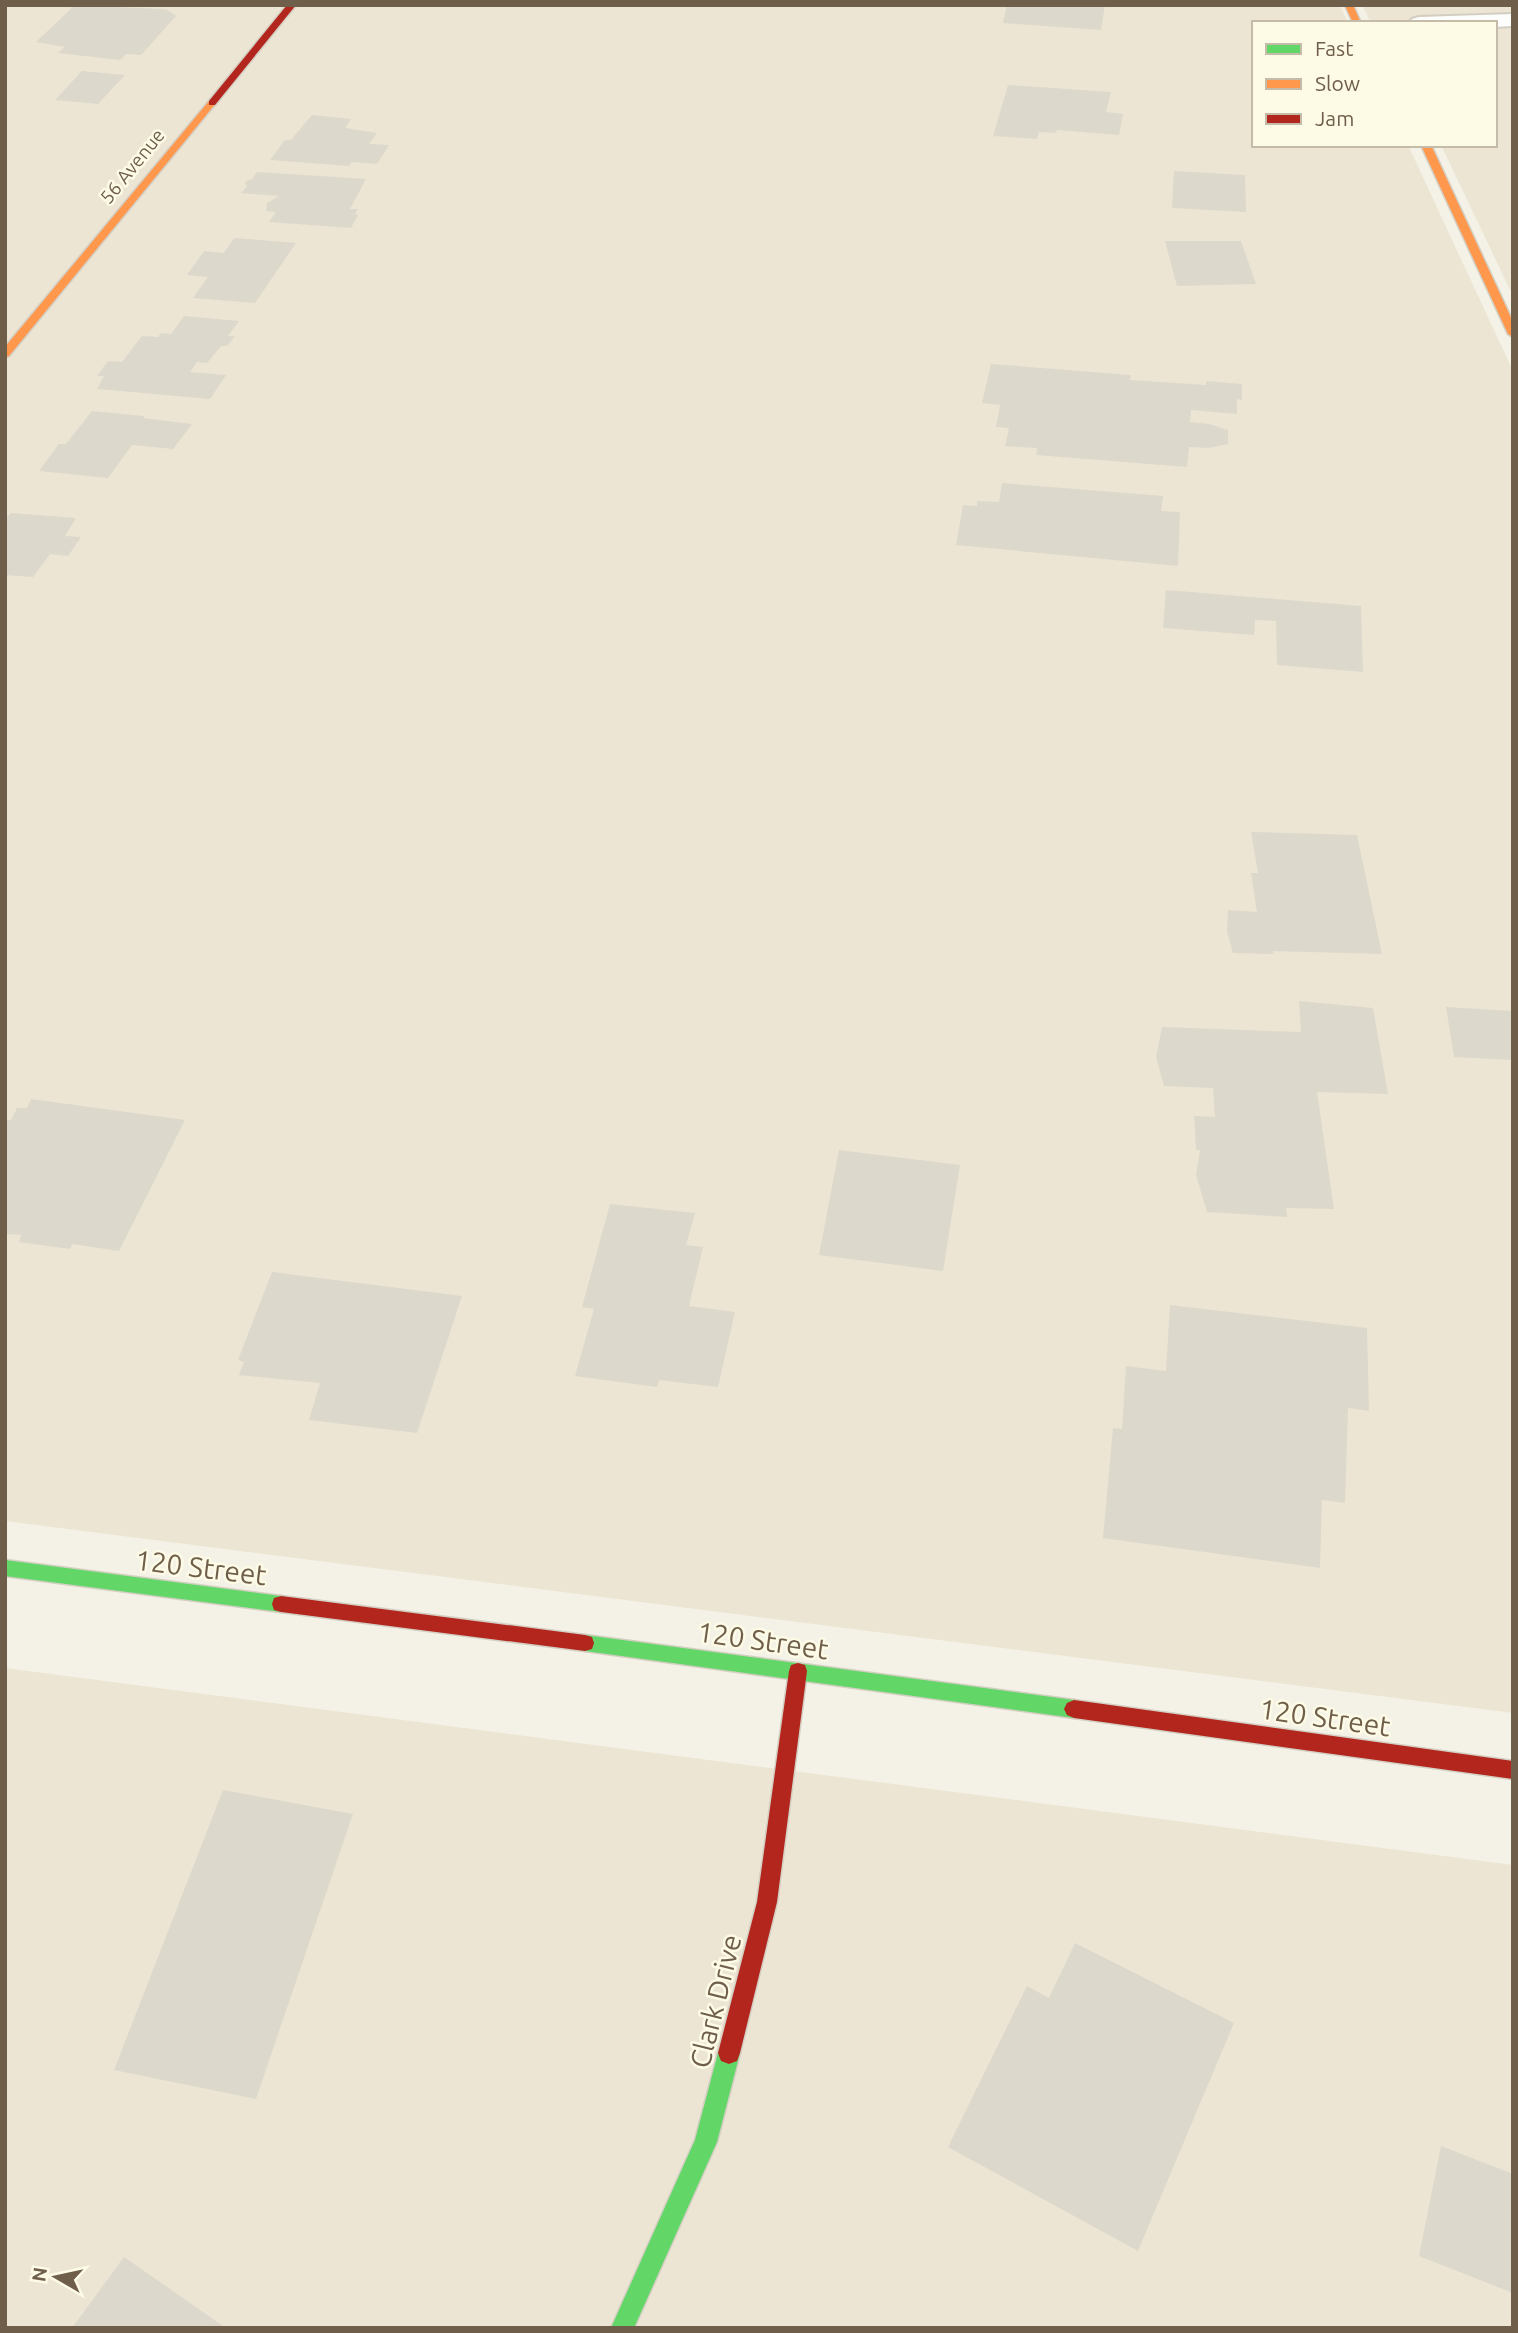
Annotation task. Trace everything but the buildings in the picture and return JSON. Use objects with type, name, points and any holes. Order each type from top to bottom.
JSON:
[{"type":"street","name":"56 Avenue","points":[[5,354],[292,5]]},
{"type":"street","points":[[1349,5],[1356,21]]},
{"type":"street","points":[[1427,147],[1513,334]]},
{"type":"street","name":"120 Street","points":[[5,1568],[798,1671],[1513,1770]]},
{"type":"street","name":"Clark Drive","points":[[622,2328],[706,2142],[767,1902],[798,1671]]},
{"type":"lane","points":[[1482,21],[1513,20]]},
{"type":"shaded area","points":[[5,5],[1340,5],[1347,21],[1252,21],[1252,147],[1409,147],[1513,371],[1513,1713],[5,1521]]},
{"type":"shaded area","points":[[1362,5],[1513,5],[1513,296],[1442,147],[1497,147],[1497,21],[1370,21]]},
{"type":"shaded area","points":[[5,1668],[1513,1865],[1513,2328],[5,2328]]},
{"type":"traffic: fast","points":[[5,1568],[281,1604]]},
{"type":"traffic: fast","points":[[585,1643],[1074,1709]]},
{"type":"traffic: fast","points":[[622,2328],[706,2142],[729,2053]]},
{"type":"traffic: slow","points":[[1349,5],[1356,21]]},
{"type":"traffic: slow","points":[[5,354],[212,103]]},
{"type":"traffic: slow","points":[[1427,147],[1513,334]]},
{"type":"traffic: jam","points":[[212,103],[292,5]]},
{"type":"traffic: jam","points":[[281,1604],[585,1643]]},
{"type":"traffic: jam","points":[[729,2053],[767,1902],[798,1671]]},
{"type":"traffic: jam","points":[[1074,1709],[1513,1770]]}]
